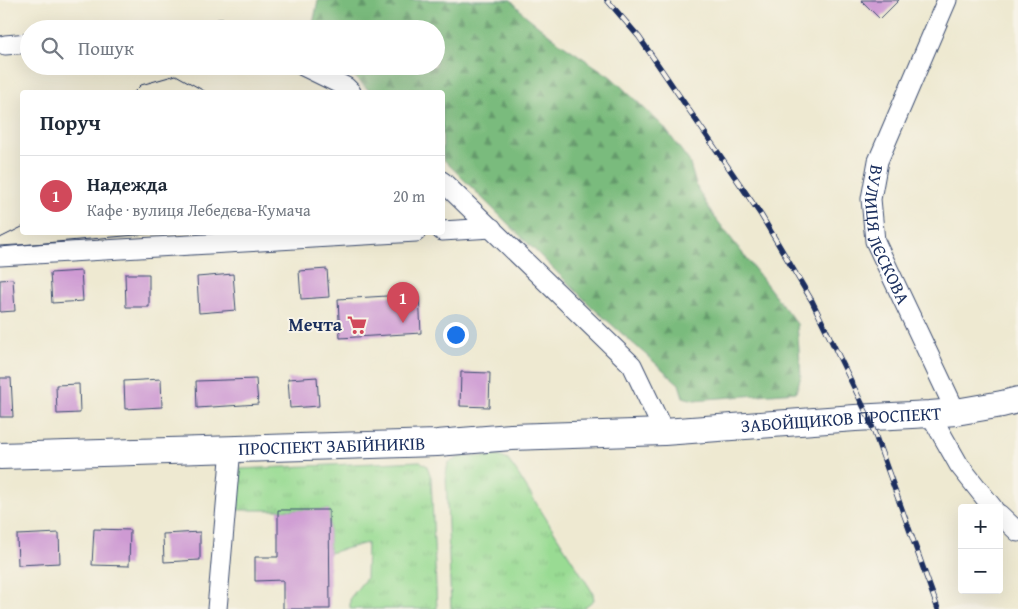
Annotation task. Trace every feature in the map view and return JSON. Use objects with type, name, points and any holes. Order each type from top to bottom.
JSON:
[{"type":"main road","name":"ЗАБОЙЩИКОВ ПРОСПЕКТ","points":[[664,432],[956,412],[1018,400]]},
{"type":"main road","name":"ПРОСПЕКТ ЗАБІЙНИКІВ","points":[[0,456],[436,443],[511,437],[664,432]]},
{"type":"street","name":"ВУЛИЦЯ ЛЄСКОВА","points":[[939,5],[878,161],[871,199],[875,241],[956,412]]},
{"type":"street","points":[[5,45],[20,44]]},
{"type":"street","points":[[321,75],[349,90]]},
{"type":"street","points":[[445,184],[632,364],[664,432]]},
{"type":"street","points":[[445,231],[492,228]]},
{"type":"street","points":[[0,256],[364,235]]},
{"type":"street","points":[[930,414],[959,465],[990,504]]},
{"type":"street","points":[[217,609],[231,448]]},
{"type":"street","points":[[1003,518],[1018,532]]},
{"type":"green space","points":[[318,0],[511,0],[525,15],[559,42],[611,77],[663,126],[689,161],[697,188],[713,215],[797,324],[801,376],[796,392],[694,400],[683,397],[679,384],[593,308],[445,161],[445,90],[369,90],[353,75],[445,75],[445,20],[314,20]]},
{"type":"green space","points":[[499,456],[508,460],[516,471],[593,593],[594,600],[582,609],[451,609],[446,474],[448,463],[460,457]]},
{"type":"green space","points":[[420,461],[427,466],[431,477],[437,609],[350,609],[350,598],[366,578],[367,543],[329,553],[329,510],[238,510],[240,469]]},
{"type":"building","points":[[861,0],[899,0],[880,19]]},
{"type":"building","points":[[327,269],[329,297],[301,299],[299,271]]},
{"type":"building","points":[[81,271],[83,301],[52,303],[50,273]]},
{"type":"building","points":[[125,274],[149,274],[149,307],[126,307]]},
{"type":"building","points":[[233,274],[236,310],[199,313],[197,277]]},
{"type":"building","points":[[13,279],[15,311],[0,312],[0,280]]},
{"type":"building","points":[[419,294],[421,333],[340,338],[338,299]]},
{"type":"building","points":[[461,372],[490,373],[489,407],[460,406]]},
{"type":"building","points":[[317,377],[319,406],[290,408],[288,379]]},
{"type":"building","points":[[0,378],[11,378],[13,417],[0,417]]},
{"type":"building","points":[[161,379],[162,407],[125,409],[124,381]]},
{"type":"building","points":[[256,379],[258,404],[197,408],[196,381]]},
{"type":"building","points":[[79,384],[80,413],[57,414],[56,385]]},
{"type":"building","points":[[278,510],[329,510],[330,609],[283,609],[283,580],[255,581],[255,557],[278,557]]},
{"type":"building","points":[[94,529],[130,530],[129,566],[92,565]]},
{"type":"building","points":[[200,532],[200,560],[164,562],[163,534]]},
{"type":"building","points":[[59,533],[60,563],[18,565],[17,535]]},
{"type":"tram line","points":[[136,90],[141,85],[176,75]]},
{"type":"tram line","points":[[176,75],[202,90]]},
{"type":"tram line","points":[[0,238],[20,228]]},
{"type":"tram line","points":[[0,247],[136,235]]},
{"type":"railway","points":[[607,0],[639,37],[761,215],[812,301],[869,418],[938,609]]},
{"type":"place","name":"Надежда","points":[[403,323]]},
{"type":"place","name":"Мечта","points":[[357,325]]}]
